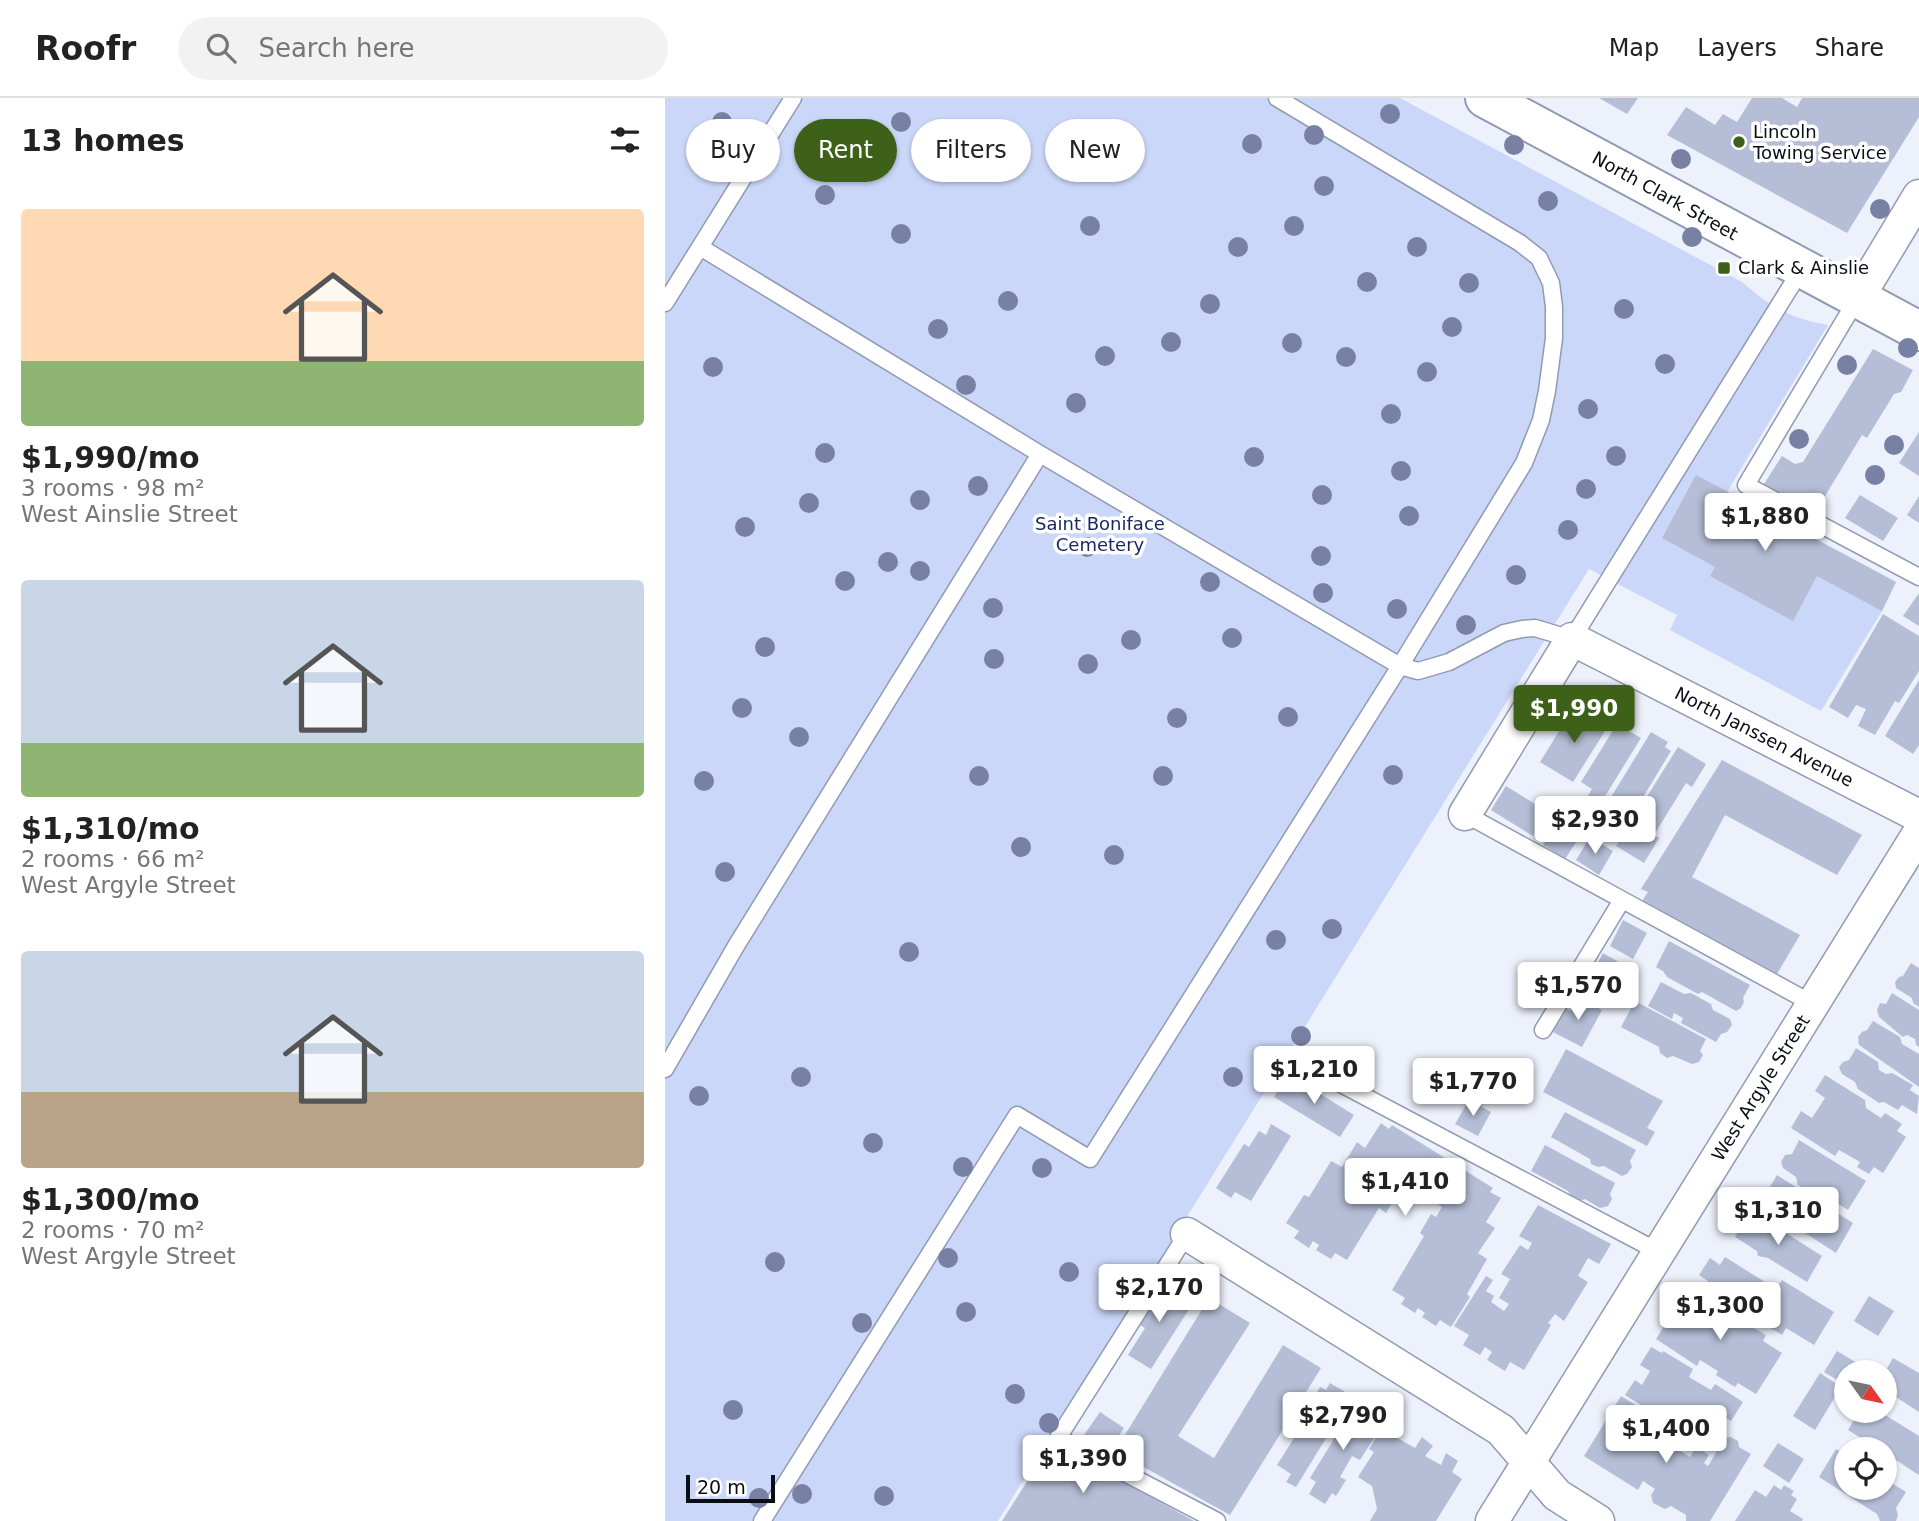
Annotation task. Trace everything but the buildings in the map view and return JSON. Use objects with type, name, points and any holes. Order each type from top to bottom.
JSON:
[{"type":"main road","name":"North Clark Street","points":[[1485,98],[1919,331]]},
{"type":"street","points":[[1857,299],[1919,197]]},
{"type":"street","points":[[1465,814],[1572,639]]},
{"type":"street","name":"North Janssen Avenue","points":[[1572,639],[1919,816]]},
{"type":"street","name":"West Argyle Street","points":[[1492,1521],[1919,833]]},
{"type":"street","points":[[1187,1234],[1501,1430],[1556,1495],[1598,1521]]},
{"type":"lane","points":[[665,303],[793,98]]},
{"type":"lane","points":[[762,1521],[1017,1115],[1090,1159],[1400,666],[1524,463],[1541,421],[1554,338],[1551,283],[1539,258],[1520,243],[1277,98]]},
{"type":"lane","points":[[700,247],[1040,454],[1400,666],[1418,671],[1449,662],[1504,633],[1522,629],[1535,628],[1572,639],[1801,270]]},
{"type":"lane","points":[[1857,299],[1746,485],[1919,577]]},
{"type":"lane","points":[[665,1069],[736,946],[1040,454]]},
{"type":"lane","points":[[1465,814],[1813,1004]]},
{"type":"lane","points":[[1543,1030],[1622,900]]},
{"type":"lane","points":[[1292,1058],[1659,1252]]},
{"type":"lane","points":[[1187,1234],[1058,1438],[1217,1521]]},
{"type":"green space","name":"Saint Boniface Cemetery","points":[[665,98],[1400,98],[1742,282],[1782,311],[1828,325],[1727,492],[1896,582],[1882,611],[1821,711],[1670,630],[1677,615],[1589,569],[998,1521],[665,1521]]},
{"type":"place","name":"Lincoln Towing Service","points":[[1739,142]]},
{"type":"place","name":"Clark & Ainslie","points":[[1724,268]]}]
